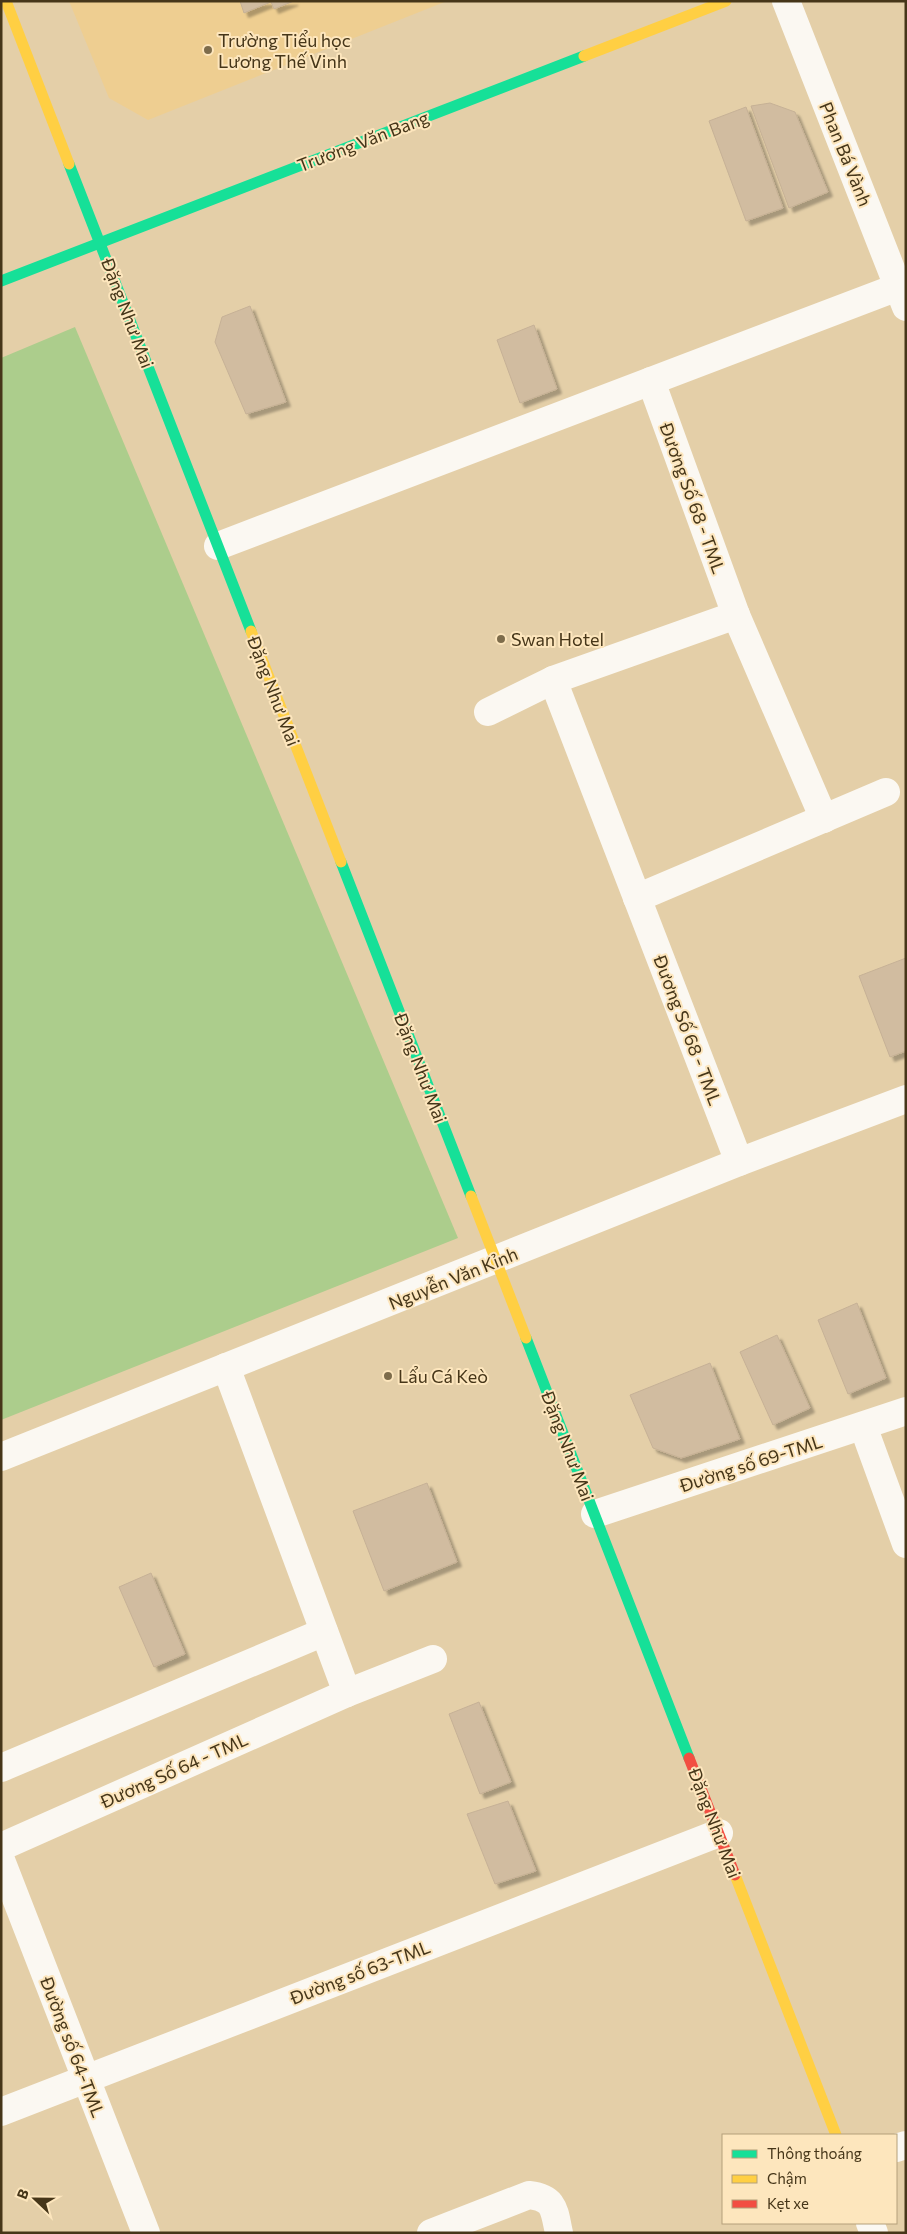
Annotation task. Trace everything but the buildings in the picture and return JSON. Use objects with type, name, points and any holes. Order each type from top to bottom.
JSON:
[{"type":"street","name":"Đặng Như Mai","points":[[6,1],[836,2134]]},
{"type":"street","name":"Trương Văn Bang","points":[[1,280],[726,1]]},
{"type":"street","name":"Phan Bá Vành","points":[[786,1],[902,297]]},
{"type":"street","points":[[218,546],[651,381],[902,297]]},
{"type":"street","name":"Đương Số 68 - TML","points":[[651,381],[736,615],[824,819]]},
{"type":"street","points":[[488,712],[553,680],[736,615]]},
{"type":"street","name":"Đương Số 68 - TML","points":[[553,680],[739,1162]]},
{"type":"street","points":[[638,898],[886,792]]},
{"type":"street","name":"Nguyễn Văn Kỉnh","points":[[1,1457],[496,1261],[739,1162],[906,1098]]},
{"type":"street","points":[[226,1367],[347,1693]]},
{"type":"street","name":"Đường số 69-TML","points":[[595,1514],[906,1411]]},
{"type":"street","points":[[864,1426],[906,1544]]},
{"type":"street","points":[[1,1768],[324,1632]]},
{"type":"street","name":"Đương Số 64 - TML","points":[[1,1848],[347,1693],[433,1659]]},
{"type":"street","name":"Đường số 63-TML","points":[[1,2112],[719,1833]]},
{"type":"street","name":"Đường số 64-TML","points":[[1,1860],[146,2233]]},
{"type":"street","points":[[431,2233],[529,2195],[541,2197],[553,2206],[559,2233]]},
{"type":"shaded area","name":"Trường Tiểu học Lương Thế Vinh","points":[[69,1],[447,1],[148,120],[109,98]]},
{"type":"green space","points":[[75,327],[458,1238],[1,1420],[1,358]]},
{"type":"traffic: fast","points":[[1,281],[584,56]]},
{"type":"traffic: fast","points":[[69,164],[251,631]]},
{"type":"traffic: fast","points":[[341,862],[471,1196]]},
{"type":"traffic: fast","points":[[526,1338],[689,1758]]},
{"type":"traffic: slow","points":[[6,1],[69,164]]},
{"type":"traffic: slow","points":[[584,56],[726,1]]},
{"type":"traffic: slow","points":[[251,631],[341,862]]},
{"type":"traffic: slow","points":[[471,1196],[526,1338]]},
{"type":"traffic: slow","points":[[735,1875],[836,2134]]},
{"type":"traffic: jam","points":[[689,1758],[735,1875]]},
{"type":"place","name":"Trường Tiểu học Lương Thế Vinh","points":[[208,50]]},
{"type":"place","name":"Swan Hotel","points":[[501,639]]},
{"type":"place","name":"Lẩu Cá Keò","points":[[388,1376]]}]
